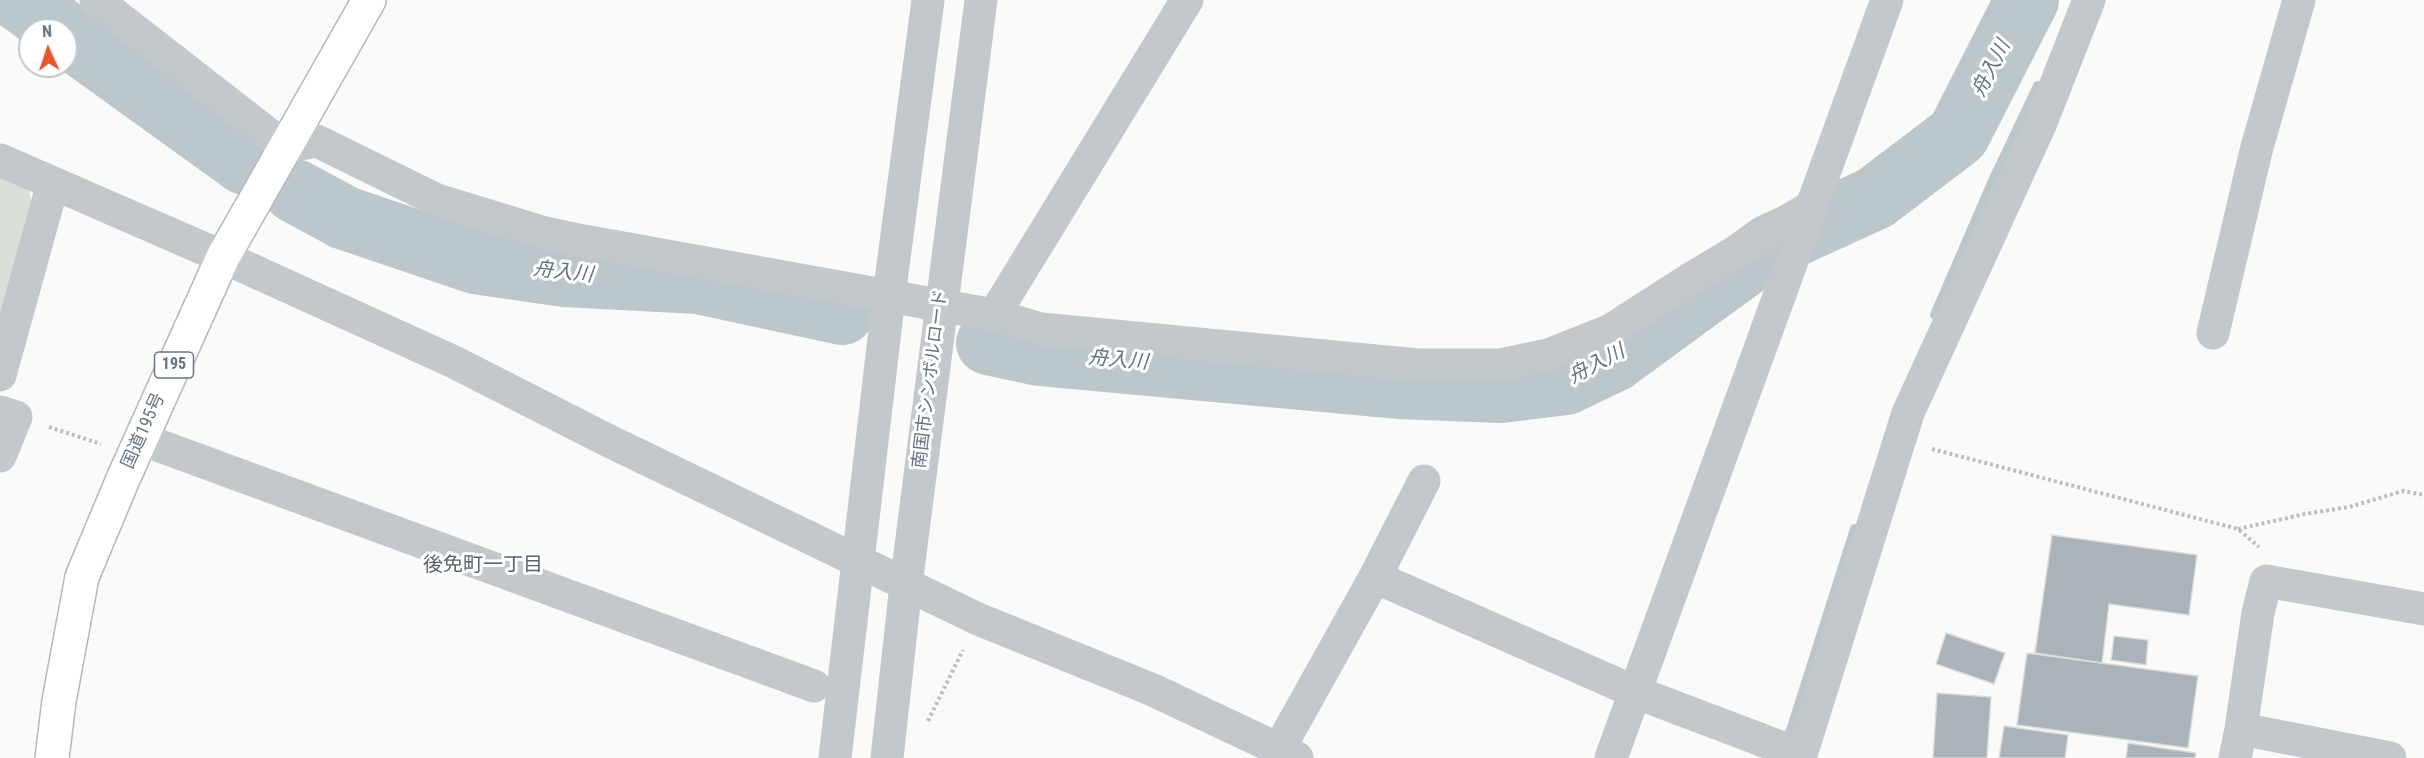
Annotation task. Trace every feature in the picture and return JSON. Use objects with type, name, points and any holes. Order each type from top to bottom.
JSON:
[{"type":"highway","name":"国道195号","points":[[52,758],[59,701],[82,577],[137,447],[223,257],[369,0]]},
{"type":"street","points":[[96,0],[285,147],[316,141],[437,200],[545,233],[994,315],[1053,330],[1418,365],[1501,365],[1548,355],[1611,330],[1692,278],[1809,212]]},
{"type":"street","points":[[834,758],[889,296],[928,0]]},
{"type":"street","name":"南国市シンボルロード","points":[[887,758],[940,306],[981,0]]},
{"type":"street","points":[[994,315],[1187,0]]},
{"type":"street","points":[[1611,758],[1887,0]]},
{"type":"street","points":[[1375,578],[1635,692],[1801,757],[1908,413],[2040,125],[2089,0]]},
{"type":"street","points":[[2213,333],[2256,151],[2299,0]]},
{"type":"street","points":[[0,160],[223,257],[454,362],[607,440],[978,619],[1153,690],[1288,754],[1424,481]]},
{"type":"street","points":[[0,375],[53,183]]},
{"type":"street","points":[[0,456],[8,414]]},
{"type":"street","points":[[137,447],[814,686]]},
{"type":"street","points":[[2390,758],[2238,744],[2258,613],[2266,581],[2424,609]]},
{"type":"path","points":[[8,414],[137,447]]},
{"type":"path","points":[[1899,441],[2238,529],[2349,507],[2403,491],[2424,495]]},
{"type":"path","points":[[2238,529],[2277,564],[2276,582]]},
{"type":"path","points":[[924,731],[978,619]]},
{"type":"shaded area","points":[[0,171],[28,184],[36,225],[0,383]]},
{"type":"building","points":[[2052,535],[2197,555],[2189,615],[2109,604],[2102,663],[2035,653]]},
{"type":"building","points":[[1946,633],[2005,653],[1994,684],[1936,664]]},
{"type":"building","points":[[2114,636],[2148,640],[2146,665],[2111,660]]},
{"type":"building","points":[[2027,653],[2198,676],[2188,748],[2017,725]]},
{"type":"building","points":[[1937,693],[1991,697],[1987,758],[1933,758]]},
{"type":"building","points":[[2004,726],[2068,735],[2065,758],[1999,758]]},
{"type":"building","points":[[2128,743],[2196,753],[2195,758],[2126,758]]},
{"type":"waterway","name":"舟入川","points":[[20,0],[45,18]]},
{"type":"waterway","name":"舟入川","points":[[988,343],[1039,354],[1398,387],[1501,391],[1566,383],[1614,360],[1770,246],[1875,198],[1958,135],[2027,0]]},
{"type":"waterway","name":"舟入川","points":[[78,43],[245,163]]},
{"type":"waterway","points":[[1935,315],[1992,183],[2038,86]]},
{"type":"waterway","name":"舟入川","points":[[295,191],[345,218],[475,262],[565,275],[698,282],[842,313]]},
{"type":"waterway","points":[[1786,746],[1855,529]]},
{"type":"district","name":"後免町一丁目","points":[[483,566]]}]
